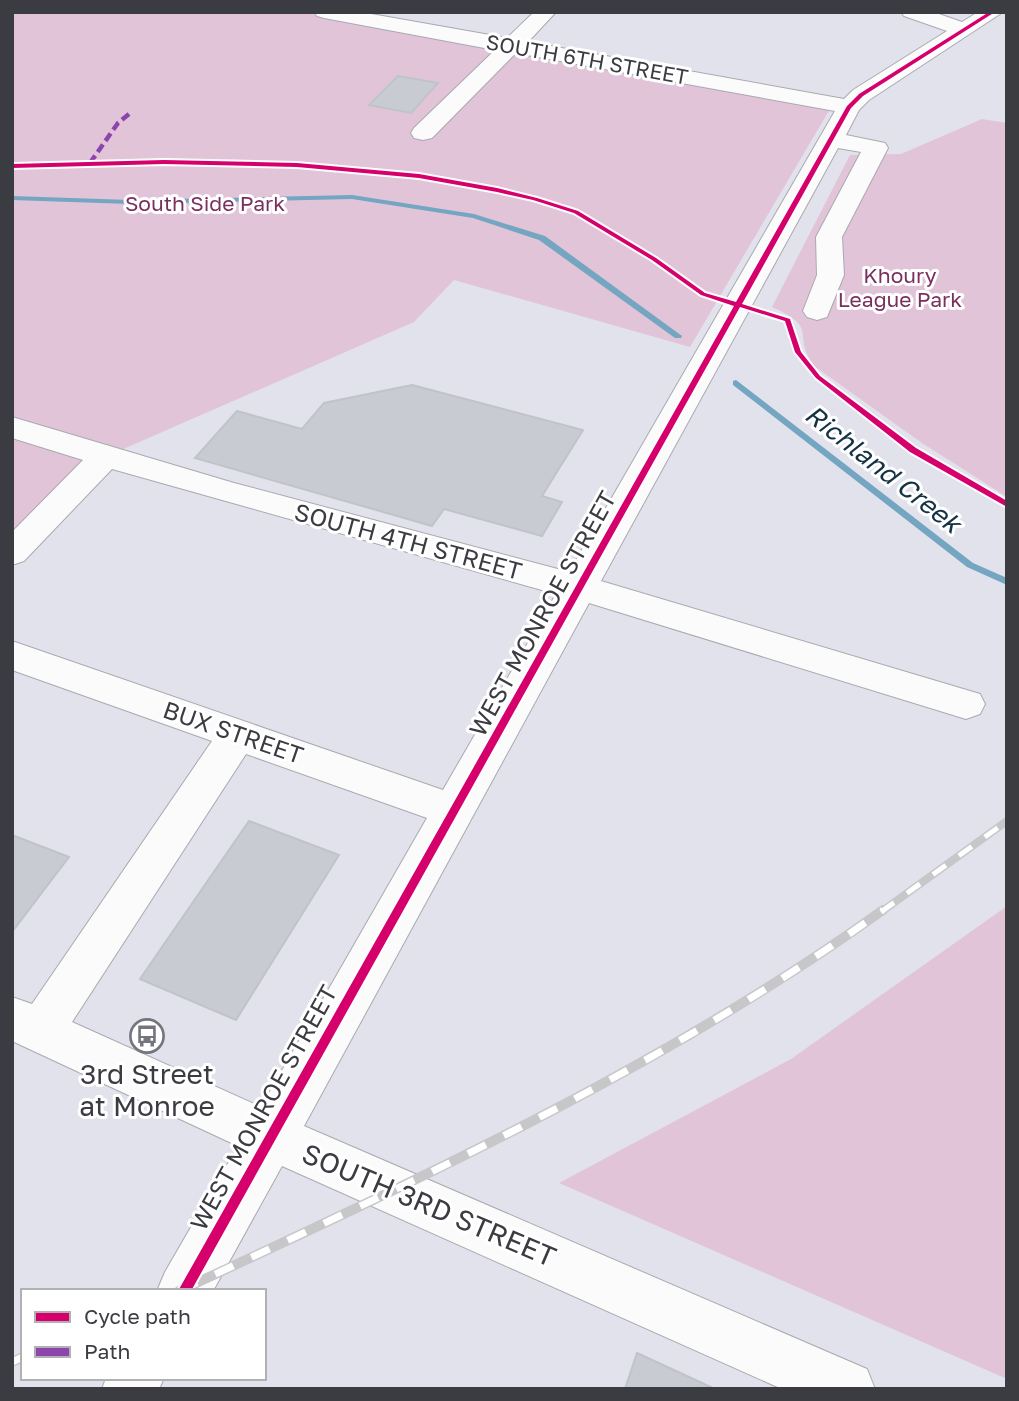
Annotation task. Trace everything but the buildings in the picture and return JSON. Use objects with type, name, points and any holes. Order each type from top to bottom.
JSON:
[{"type":"street","name":"SOUTH 6TH STREET","points":[[324,12],[365,16],[512,47],[849,107]]},
{"type":"street","points":[[423,133],[546,12]]},
{"type":"street","points":[[911,12],[982,26]]},
{"type":"street","name":"WEST MONROE STREET","points":[[185,1289],[849,107],[861,95],[982,26]]},
{"type":"street","points":[[817,311],[833,272],[834,254],[830,237],[835,223],[876,148],[831,139]]},
{"type":"street","points":[[790,214],[835,223]]},
{"type":"street","name":"SOUTH 4TH STREET","points":[[12,427],[289,510],[580,587],[966,704]]},
{"type":"street","points":[[12,553],[105,457]]},
{"type":"street","name":"BUX STREET","points":[[12,655],[454,811]]},
{"type":"street","points":[[27,1024],[237,734]]},
{"type":"street","name":"SOUTH 3RD STREET","points":[[27,1024],[270,1136],[847,1389]]},
{"type":"green space","name":"South Side Park","points":[[12,12],[311,12],[830,109],[690,347],[454,280],[414,322],[105,457],[12,551]]},
{"type":"green space","name":"Khoury League Park","points":[[982,119],[1007,123],[1007,497],[922,443],[814,366],[796,320],[772,307],[850,155],[901,154]]},
{"type":"green space","points":[[1007,906],[1007,1379],[559,1183],[791,1059]]},
{"type":"waterway","name":"Richland Creek","points":[[12,198],[130,202],[352,197],[474,216],[542,238],[678,336]]},
{"type":"waterway","name":"Richland Creek","points":[[736,383],[970,565],[1007,582]]},
{"type":"railway","points":[[881,912],[1007,821]]},
{"type":"railway","points":[[183,1289],[450,1162],[628,1070],[800,967],[883,910]]},
{"type":"railway","points":[[12,1362],[21,1358]]},
{"type":"marked path","points":[[90,163],[118,123],[129,114]]},
{"type":"cycle path","points":[[185,1289],[849,107],[861,95],[993,12]]},
{"type":"cycle path","points":[[12,166],[164,162],[297,165],[419,176],[497,190],[576,212],[654,259],[703,294],[788,320],[798,352],[818,377],[913,450],[1007,505]]},
{"type":"place","name":"3rd Street at Monroe","points":[[147,1036]]}]
